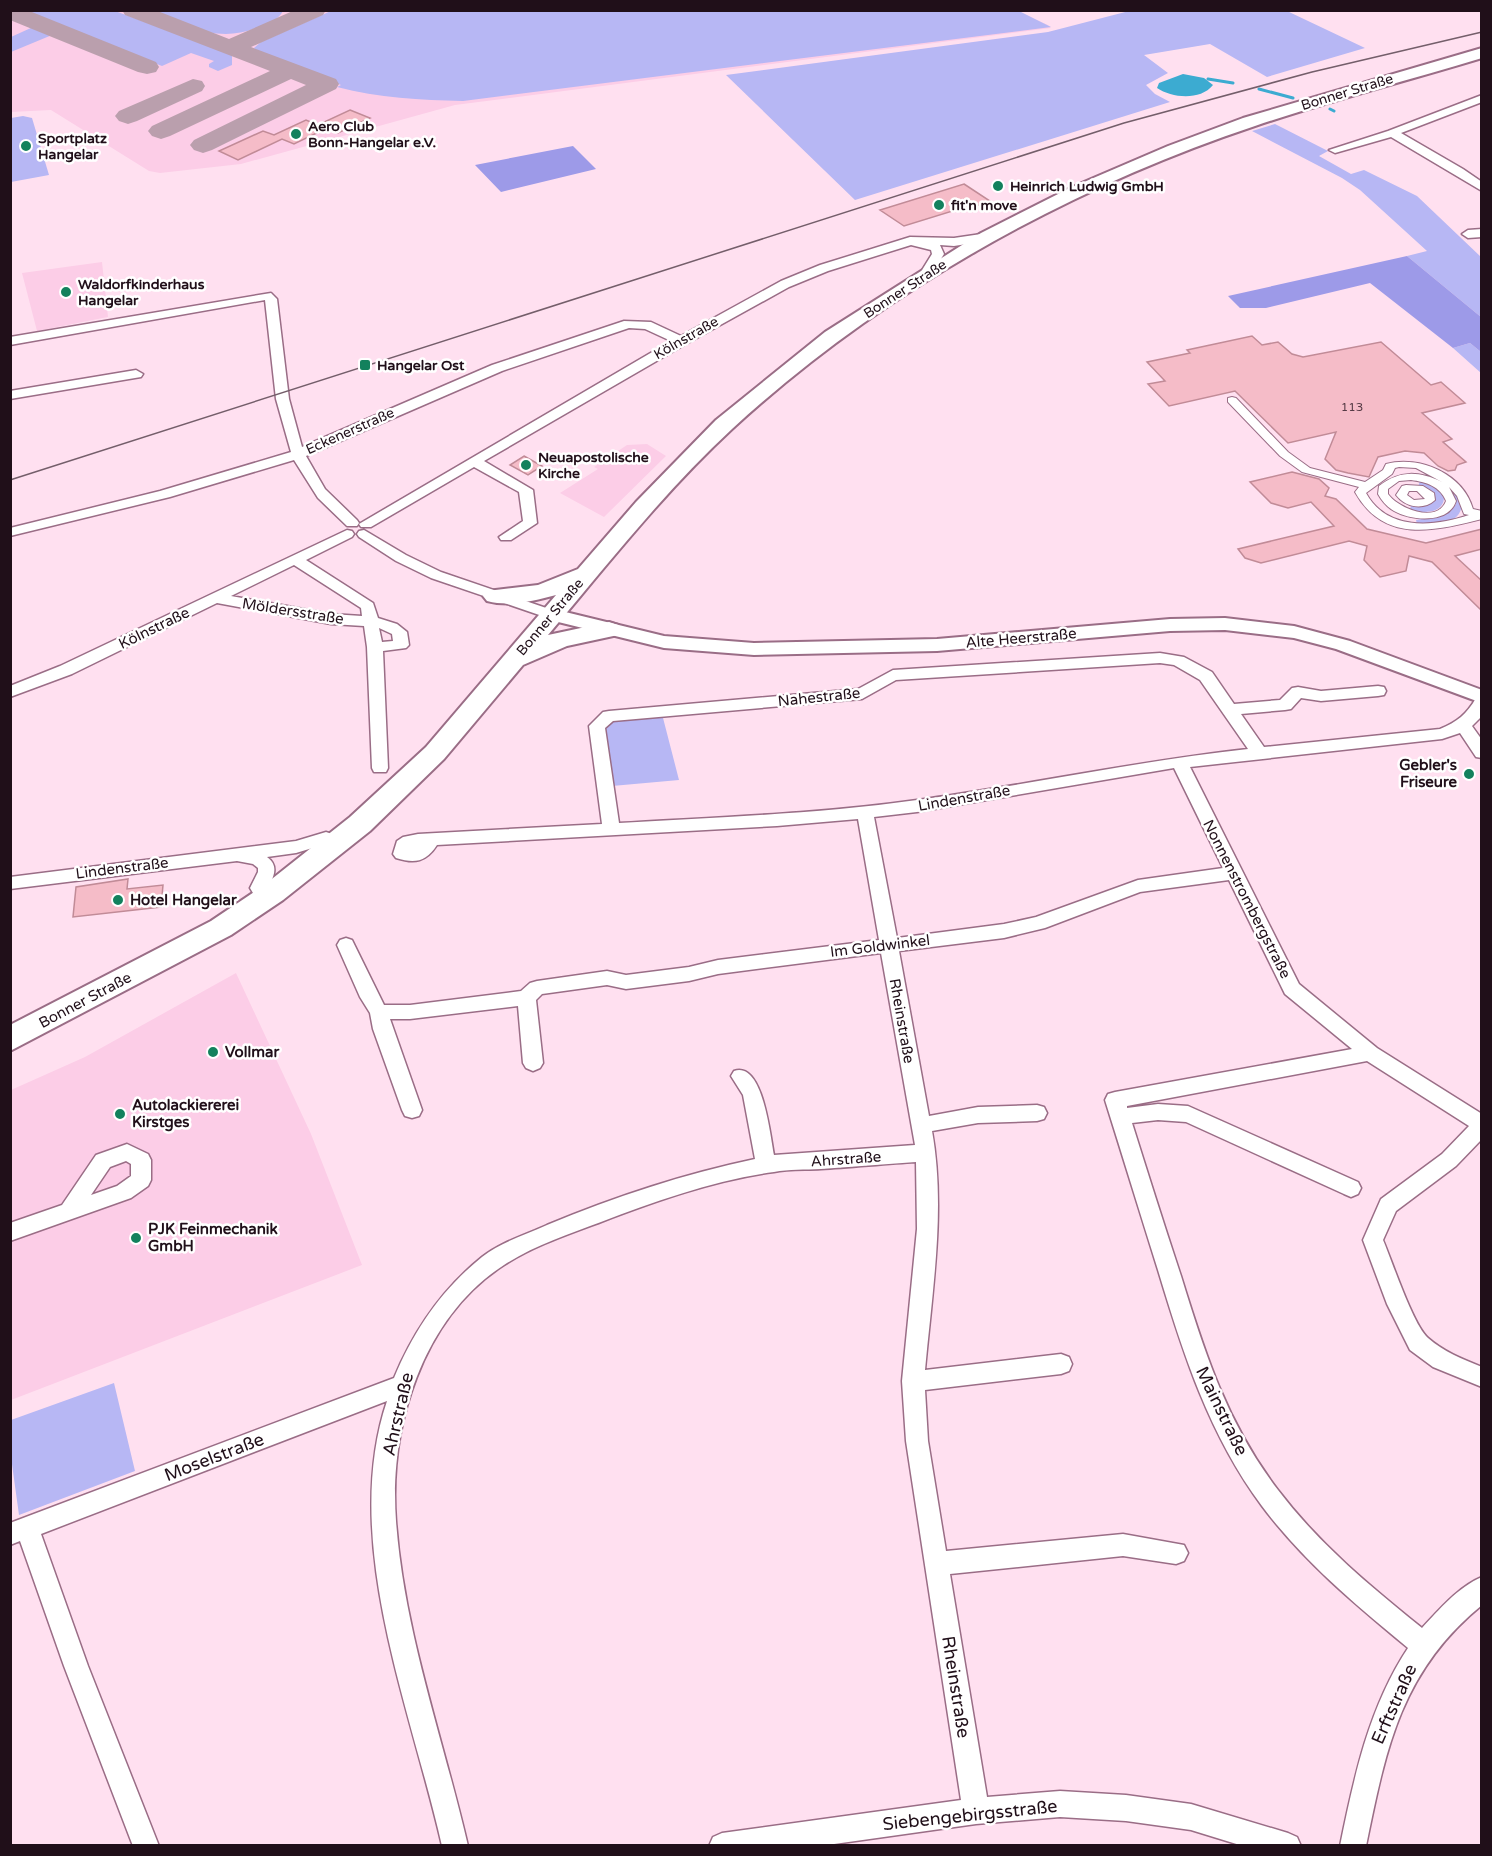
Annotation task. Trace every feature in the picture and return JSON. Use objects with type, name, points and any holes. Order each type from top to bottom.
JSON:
[{"type":"main road","name":"Bonner Straße","points":[[10,1039],[221,928],[317,859],[395,792],[460,724],[644,507],[724,425],[832,336],[925,274],[988,237],[1076,192],[1174,150],[1249,122],[1482,52]]},
{"type":"main road","points":[[495,596],[520,596],[543,592],[588,572]]},
{"type":"main road","points":[[513,661],[561,639],[609,630]]},
{"type":"main road","name":"Bonner Straße","points":[[160,960],[326,838],[460,724]]},
{"type":"street","points":[[1335,150],[1392,133],[1482,98]]},
{"type":"street","points":[[1392,133],[1459,171],[1482,188]]},
{"type":"street","points":[[1468,234],[1482,233]]},
{"type":"street","name":"Kölnstraße","points":[[10,692],[66,670],[357,529],[681,341],[785,284],[824,268],[910,241],[954,243],[988,237]]},
{"type":"street","points":[[910,241],[923,242],[936,248],[939,254],[925,274]]},
{"type":"street","points":[[10,340],[261,296],[271,299],[281,393],[291,442],[296,455],[319,492],[357,529],[401,558],[436,575],[553,615]]},
{"type":"street","name":"Eckenerstraße","points":[[10,531],[165,494],[296,455],[497,368],[628,324],[647,325],[681,341]]},
{"type":"street","points":[[10,395],[136,374]]},
{"type":"street","points":[[1232,400],[1284,454],[1306,470],[1368,486]]},
{"type":"street","points":[[475,462],[526,490],[530,524],[507,537]]},
{"type":"street","points":[[1416,477],[1401,492],[1402,497],[1409,502],[1424,503],[1431,498],[1416,477],[1410,463],[1390,466],[1388,472],[1360,492],[1364,502],[1375,514],[1397,523],[1424,528],[1450,525],[1466,516],[1482,515]]},
{"type":"street","points":[[1416,477],[1426,479],[1444,489],[1451,501],[1449,507],[1434,515],[1412,514],[1401,511],[1386,500],[1383,488],[1395,479],[1416,477],[1445,480],[1462,496],[1466,516]]},
{"type":"street","points":[[1397,523],[1401,511],[1409,502]]},
{"type":"street","points":[[295,559],[368,606],[375,647],[380,768]]},
{"type":"street","name":"Möldersstraße","points":[[215,598],[333,619],[372,622],[390,626],[399,632],[401,645],[375,647]]},
{"type":"street","name":"Alte Heerstraße","points":[[553,615],[664,642],[708,647],[818,649],[937,645],[1170,625],[1225,624],[1294,632],[1343,645],[1482,697]]},
{"type":"street","name":"Nahestraße","points":[[611,830],[597,726],[609,716],[862,694],[893,675],[1160,658],[1178,661],[1206,676],[1259,752]]},
{"type":"street","points":[[1230,710],[1285,705],[1298,693],[1321,696],[1378,691]]},
{"type":"street","points":[[1482,702],[1476,716],[1463,726],[1482,753]]},
{"type":"street","name":"Lindenstraße","points":[[431,841],[777,820],[865,812],[917,806],[1179,762],[1442,734],[1463,726]]},
{"type":"street","name":"Nonnenstrombergstraße","points":[[1179,762],[1292,989],[1370,1053],[1482,1125]]},
{"type":"street","name":"Rheinstraße","points":[[865,812],[926,1153],[927,1229],[913,1381],[917,1441],[976,1811]]},
{"type":"street","name":"Lindenstraße","points":[[10,883],[296,848],[326,838]]},
{"type":"street","name":"Lindenstraße","points":[[234,854],[258,859],[266,865],[267,872],[259,888]]},
{"type":"street","name":"Im Goldwinkel","points":[[379,1011],[410,1011],[526,998],[537,988],[607,978],[626,982],[888,944],[1004,931],[1039,923],[1138,886],[1233,873]]},
{"type":"street","points":[[346,945],[369,997],[379,1011],[382,1029],[412,1110]]},
{"type":"street","points":[[526,998],[533,1063]]},
{"type":"street","points":[[1351,1188],[1188,1114],[1158,1112],[1121,1117],[1116,1100],[1370,1053]]},
{"type":"street","points":[[741,1076],[752,1093],[766,1164]]},
{"type":"street","points":[[921,1125],[978,1114],[1037,1113]]},
{"type":"street","name":"Mainstraße","points":[[1121,1117],[1199,1368],[1229,1435],[1269,1497],[1306,1543],[1352,1586],[1422,1644]]},
{"type":"street","points":[[1481,1374],[1441,1360],[1418,1343],[1398,1304],[1373,1240],[1388,1206],[1449,1160],[1482,1125]]},
{"type":"street","name":"Ahrstraße","points":[[455,1845],[396,1616],[384,1517],[387,1447],[401,1385],[409,1365],[434,1322],[464,1285],[492,1262],[521,1245],[623,1205],[766,1164],[926,1153]]},
{"type":"street","points":[[10,1232],[69,1211]]},
{"type":"street","points":[[913,1381],[1061,1364]]},
{"type":"street","name":"Moselstraße","points":[[146,1845],[76,1666],[19,1531],[401,1385]]},
{"type":"street","points":[[936,1564],[1123,1545],[1176,1554]]},
{"type":"street","name":"Erftstraße","points":[[1353,1845],[1370,1762],[1393,1698],[1422,1644],[1466,1600],[1482,1589]]},
{"type":"street","name":"Siebengebirgsstraße","points":[[722,1845],[976,1811],[1060,1804],[1126,1808],[1191,1817],[1288,1845]]},
{"type":"shaded area","points":[[1014,10],[1051,28],[455,105],[241,164],[160,173],[149,171],[51,110],[11,112],[10,11]]},
{"type":"shaded area","points":[[1017,10],[1051,27],[463,101],[400,98],[337,87],[341,85],[258,53],[254,48],[261,42],[331,11]]},
{"type":"shaded area","points":[[1133,10],[1287,11],[1365,48],[1267,77],[1210,44],[1144,55],[1168,73],[1146,85],[1155,94],[1170,102],[855,200],[726,75],[1048,32]]},
{"type":"shaded area","points":[[22,11],[115,11],[232,54],[232,65],[218,71],[209,67],[209,64],[214,61],[191,53],[162,66]]},
{"type":"shaded area","points":[[149,11],[283,11],[268,24],[231,34],[218,34],[191,27]]},
{"type":"shaded area","points":[[33,27],[52,35],[11,52],[11,37]]},
{"type":"shaded area","points":[[1183,74],[1204,78],[1213,85],[1194,96],[1178,96],[1157,88],[1159,83]]},
{"type":"shaded area","name":"Sportplatz Hangelar","points":[[23,116],[32,118],[49,175],[11,182],[11,118]]},
{"type":"shaded area","points":[[1275,124],[1328,151],[1319,156],[1351,174],[1364,170],[1417,196],[1481,257],[1481,317],[1407,256],[1427,251],[1360,190],[1342,178],[1252,131]]},
{"type":"shaded area","points":[[573,146],[596,169],[501,192],[475,165]]},
{"type":"shaded area","points":[[1407,256],[1481,317],[1481,352],[1470,343],[1453,348],[1370,283],[1266,308],[1240,308],[1228,296]]},
{"type":"shaded area","name":"Waldorfkinderhaus Hangelar","points":[[102,262],[108,317],[37,331],[22,273]]},
{"type":"shaded area","points":[[1470,343],[1481,352],[1481,373],[1453,348]]},
{"type":"shaded area","points":[[647,444],[666,456],[604,517],[560,493],[598,469],[594,467],[627,445]]},
{"type":"shaded area","points":[[1420,481],[1439,489],[1444,497],[1441,507],[1426,512],[1410,511],[1411,504],[1427,505],[1435,500],[1418,487]]},
{"type":"shaded area","points":[[1449,487],[1462,503],[1457,516],[1446,522],[1417,524],[1416,520],[1443,515],[1452,509],[1456,504]]},
{"type":"shaded area","points":[[662,714],[679,780],[612,786],[603,726],[613,718]]},
{"type":"shaded area","points":[[236,973],[311,1134],[362,1265],[11,1400],[11,1090],[85,1057]]},
{"type":"shaded area","points":[[114,1383],[135,1471],[19,1515],[11,1457],[11,1420]]},
{"type":"building","name":"Aero Club Bonn-Hangelar e.V.","points":[[350,110],[370,118],[338,133],[327,128],[294,144],[282,139],[238,160],[219,151],[263,131],[274,135],[306,120],[318,125]]},
{"type":"building","name":"fit'n move","points":[[964,184],[990,201],[904,226],[880,210]]},
{"type":"building","points":[[1252,336],[1262,345],[1278,342],[1292,354],[1303,357],[1381,342],[1431,385],[1441,382],[1465,403],[1422,413],[1452,439],[1443,442],[1466,462],[1457,465],[1455,470],[1448,471],[1438,466],[1424,453],[1405,451],[1378,457],[1369,477],[1348,473],[1336,470],[1325,459],[1336,432],[1288,443],[1235,391],[1169,406],[1148,384],[1165,381],[1147,362],[1190,353],[1187,350]]},
{"type":"building","name":"Neuapostolische Kirche","points":[[524,456],[542,466],[528,475],[510,465]]},
{"type":"building","points":[[1292,472],[1319,479],[1329,488],[1325,496],[1336,499],[1367,529],[1426,543],[1482,529],[1482,549],[1455,556],[1482,581],[1482,611],[1432,562],[1409,556],[1406,571],[1380,577],[1364,560],[1367,546],[1349,541],[1261,563],[1245,558],[1238,549],[1334,526],[1311,502],[1288,508],[1271,503],[1250,482]]},
{"type":"building","name":"Hotel Hangelar","points":[[128,879],[127,889],[163,885],[161,907],[73,917],[76,887]]},
{"type":"waterway","points":[[1208,79],[1233,83]]},
{"type":"waterway","points":[[1259,89],[1293,98]]},
{"type":"waterway","points":[[1330,109],[1334,111]]},
{"type":"taxiway","points":[[133,10],[230,48]]},
{"type":"taxiway","points":[[230,48],[315,10]]},
{"type":"taxiway","points":[[10,12],[147,67]]},
{"type":"taxiway","points":[[203,145],[327,84],[230,48]]},
{"type":"taxiway","points":[[161,131],[289,71]]},
{"type":"taxiway","points":[[128,116],[193,86]]},
{"type":"tram line","points":[[10,480],[1124,123],[1312,72],[1482,32]]},
{"type":"place","name":"Aero Club Bonn-Hangelar e.V.","points":[[296,134]]},
{"type":"place","name":"Sportplatz Hangelar","points":[[26,146]]},
{"type":"place","name":"Heinrich Ludwig GmbH","points":[[998,186]]},
{"type":"place","name":"fit'n move","points":[[939,205]]},
{"type":"place","name":"Waldorfkinderhaus Hangelar","points":[[66,292]]},
{"type":"place","name":"Hangelar Ost","points":[[365,365]]},
{"type":"place","name":"Neuapostolische Kirche","points":[[526,465]]},
{"type":"place","name":"Gebler's Friseure","points":[[1469,774]]},
{"type":"place","name":"Hotel Hangelar","points":[[118,900]]},
{"type":"place","name":"Vollmar","points":[[213,1052]]},
{"type":"place","name":"Autolackiererei Kirstges","points":[[120,1114]]},
{"type":"place","name":"PJK Feinmechanik GmbH","points":[[136,1238]]}]
